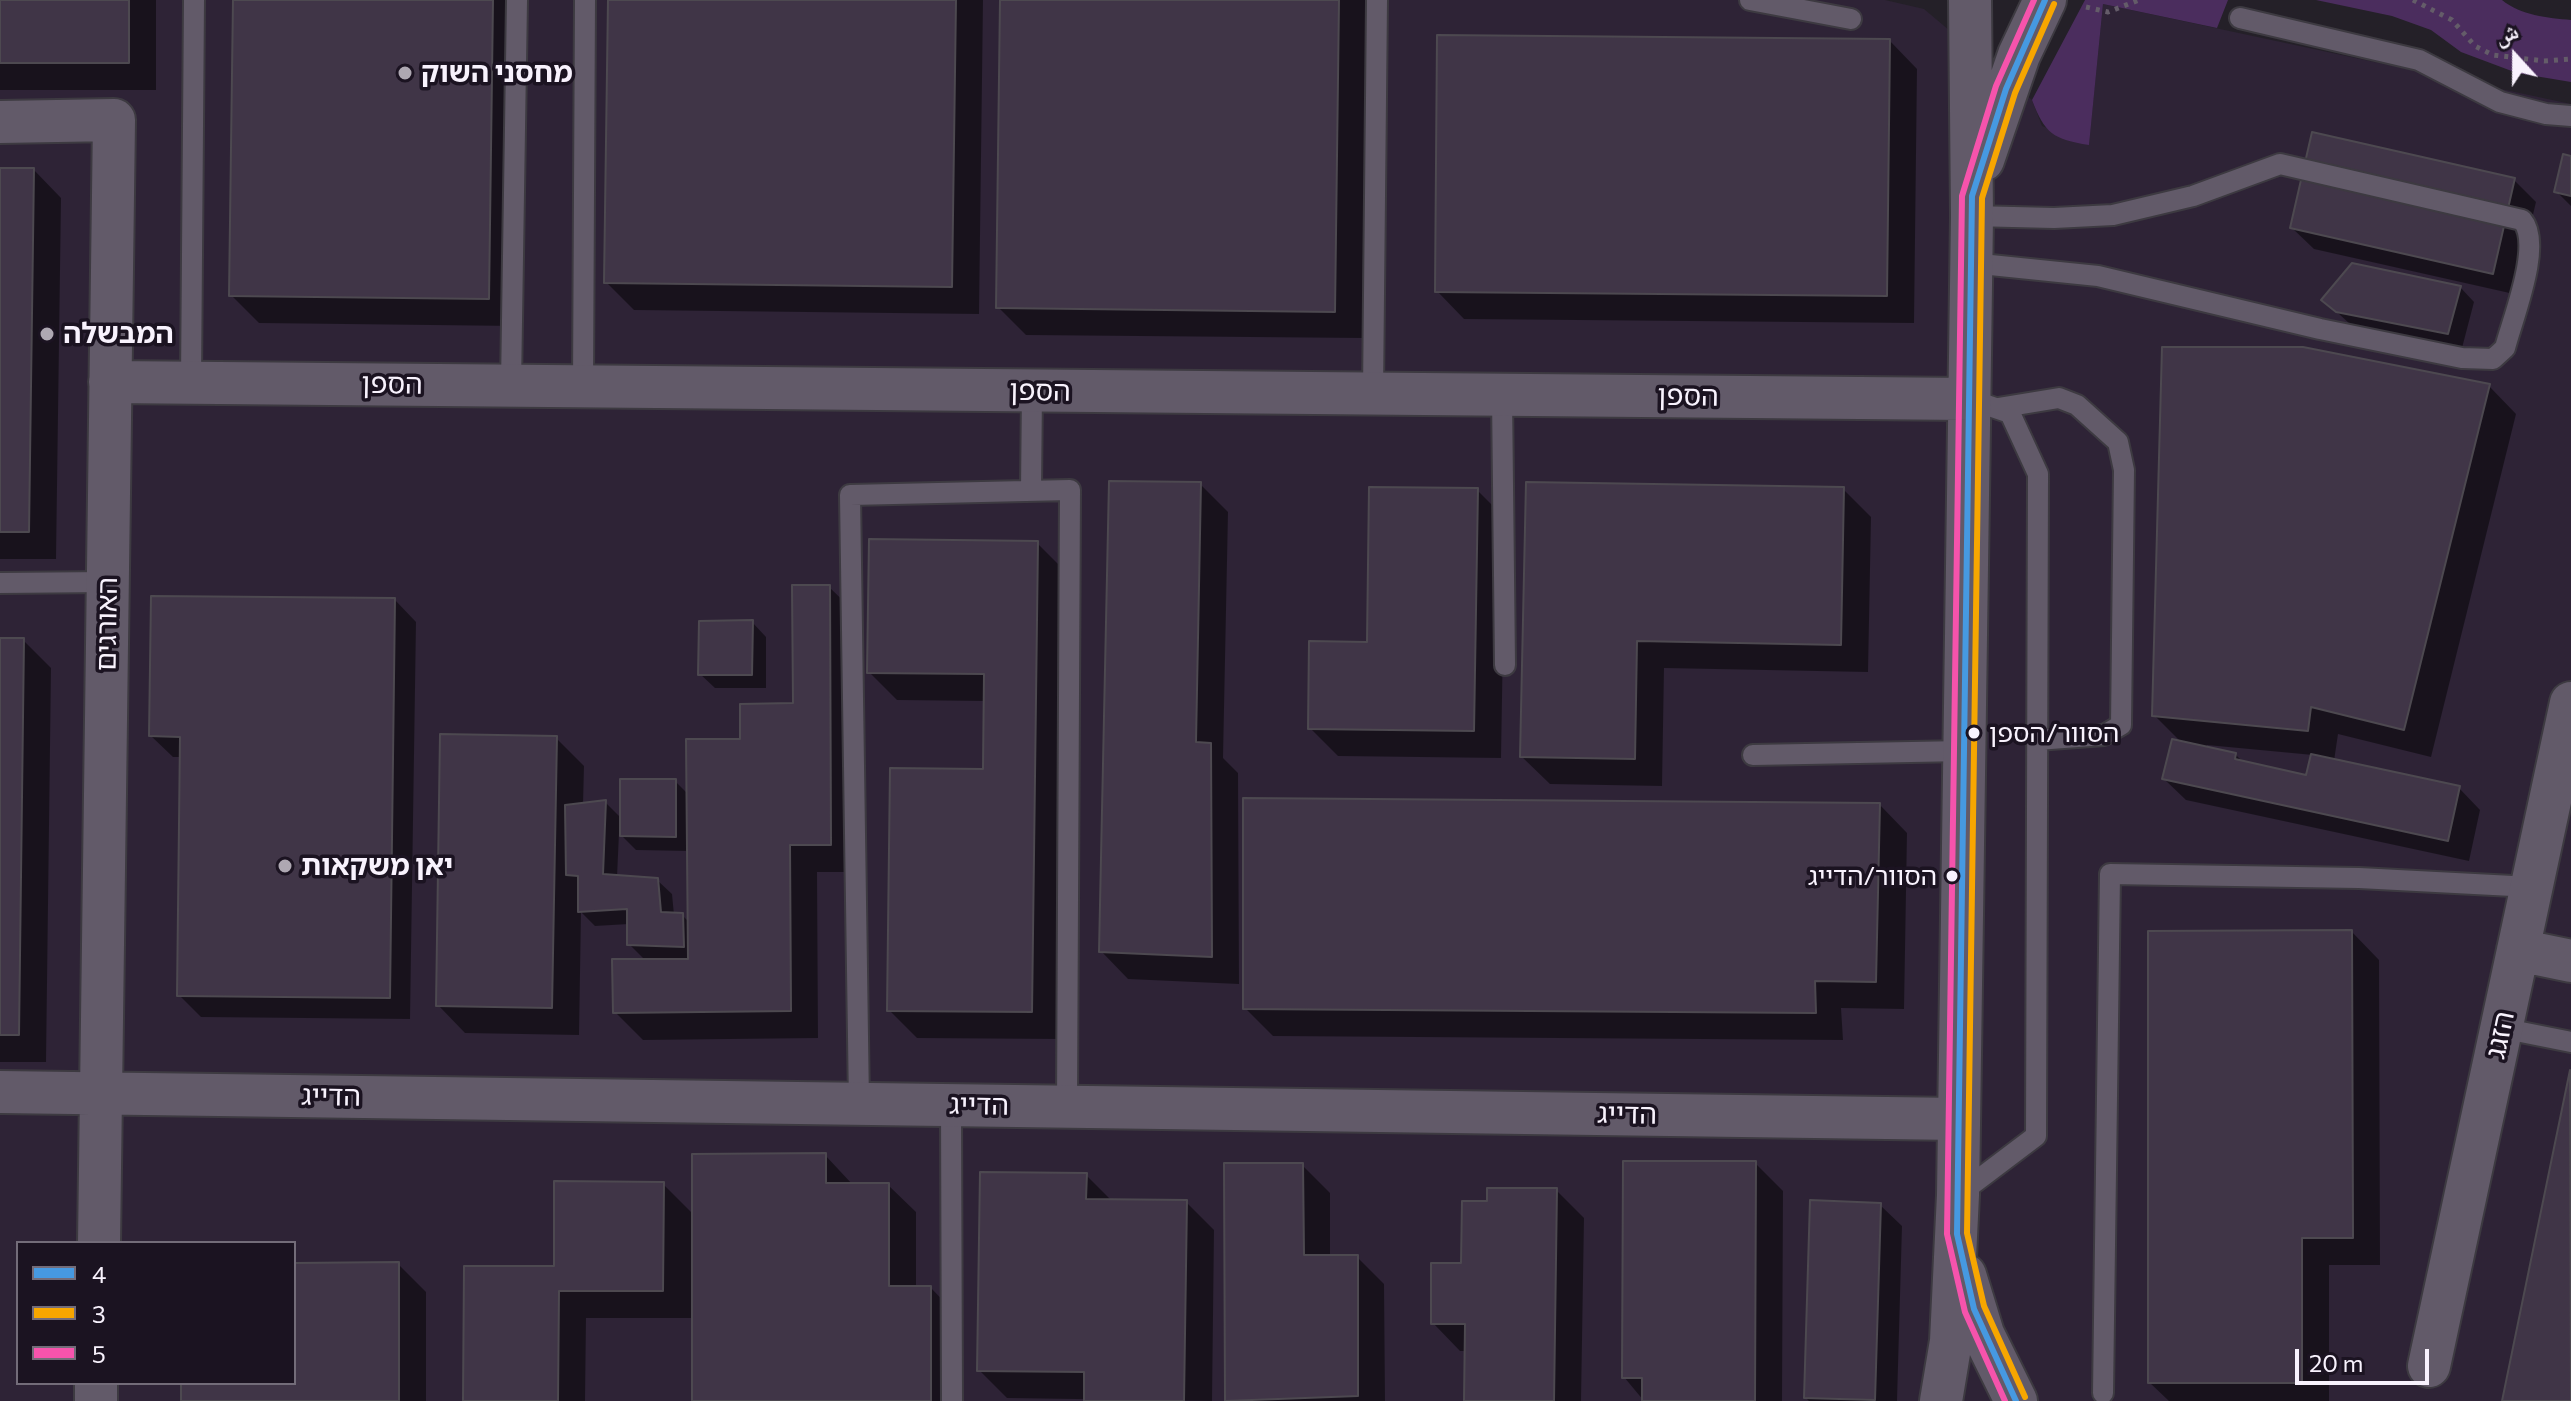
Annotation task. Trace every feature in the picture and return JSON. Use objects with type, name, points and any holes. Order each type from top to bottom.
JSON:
[{"type":"street","points":[[1941,1401],[1951,1341],[1957,1215],[1964,751],[1984,403],[1971,263],[1970,0]]},
{"type":"street","points":[[1972,206],[2006,89],[2062,3]]},
{"type":"street","name":"האורגים","points":[[0,122],[114,120],[99,1241]]},
{"type":"street","name":"הספן","points":[[110,382],[1373,393],[1984,403]]},
{"type":"street","name":"הזגג","points":[[2429,1366],[2571,703]]},
{"type":"street","points":[[2518,950],[2571,961]]},
{"type":"street","name":"הדייג","points":[[0,1092],[1959,1119]]},
{"type":"street","points":[[1957,1215],[1974,1309],[2016,1401]]},
{"type":"lane","points":[[191,382],[194,0]]},
{"type":"lane","points":[[511,385],[517,0]]},
{"type":"lane","points":[[583,386],[585,0]]},
{"type":"lane","points":[[1373,393],[1377,0]]},
{"type":"lane","points":[[1750,0],[1851,19]]},
{"type":"lane","points":[[2240,18],[2419,60],[2500,102],[2535,112],[2571,116]]},
{"type":"lane","points":[[1971,263],[2098,276],[2320,329],[2462,358],[2493,359],[2505,348],[2532,246],[2528,227],[2522,220],[2280,164],[2193,196],[2113,215],[2054,218],[1972,206]]},
{"type":"lane","points":[[1031,491],[1032,390]]},
{"type":"lane","points":[[1502,395],[1505,665]]},
{"type":"lane","points":[[1984,403],[2059,398],[2077,405],[2118,442],[2124,470],[2121,725],[2104,735],[2037,740]]},
{"type":"lane","points":[[1957,1215],[2036,1136],[2038,474],[2010,413],[1984,403]]},
{"type":"lane","points":[[859,1104],[850,495],[1070,490],[1067,1106]]},
{"type":"lane","points":[[0,583],[107,582]]},
{"type":"lane","points":[[1753,755],[1964,751]]},
{"type":"lane","points":[[2103,1393],[2110,874],[2359,878],[2532,887]]},
{"type":"lane","points":[[2501,1028],[2571,1042]]},
{"type":"lane","points":[[951,1105],[952,1401]]},
{"type":"path","points":[[2062,3],[2108,12],[2139,0]]},
{"type":"path","points":[[2413,0],[2452,20],[2475,46],[2493,55],[2544,61],[2571,59]]},
{"type":"shaded area","points":[[0,0],[1885,0],[1924,9],[2032,100],[2042,126],[2089,144],[2103,4],[2571,104],[2571,1401],[0,1401]]},
{"type":"shaded area","points":[[2085,0],[2228,0],[2217,28],[2103,4],[2089,145],[2052,133],[2041,121],[2032,100]]},
{"type":"shaded area","points":[[2316,0],[2502,0],[2526,12],[2571,20],[2571,82],[2517,73],[2461,52],[2431,30],[2392,16]]},
{"type":"building","points":[[0,0],[129,0],[129,63],[0,63]]},
{"type":"building","points":[[233,0],[493,0],[489,299],[229,296]]},
{"type":"building","points":[[608,0],[956,0],[952,287],[604,283]]},
{"type":"building","points":[[1000,0],[1339,0],[1335,312],[996,308]]},
{"type":"building","points":[[1437,35],[1890,39],[1887,296],[1435,292]]},
{"type":"building","points":[[2312,132],[2515,178],[2493,274],[2290,228]]},
{"type":"building","points":[[2563,154],[2571,156],[2571,196],[2554,192]]},
{"type":"building","points":[[0,168],[34,168],[29,532],[0,532]]},
{"type":"building","points":[[2352,263],[2461,286],[2448,334],[2336,312],[2321,300]]},
{"type":"building","points":[[2162,347],[2303,347],[2490,384],[2404,730],[2311,707],[2308,731],[2152,716]]},
{"type":"building","points":[[1109,481],[1201,482],[1196,742],[1211,743],[1212,957],[1099,952]]},
{"type":"building","points":[[1526,482],[1844,487],[1841,645],[1637,641],[1635,759],[1520,757]]},
{"type":"building","points":[[1369,487],[1478,488],[1474,731],[1308,729],[1309,641],[1367,642]]},
{"type":"building","points":[[869,539],[1038,541],[1032,1012],[887,1011],[890,768],[983,769],[984,674],[867,673]]},
{"type":"building","points":[[792,585],[830,585],[831,845],[790,845],[791,1011],[613,1013],[612,959],[688,959],[686,739],[740,739],[740,704],[793,703]]},
{"type":"building","name":"יאן משקאות","points":[[151,596],[395,598],[390,998],[177,996],[180,737],[149,736]]},
{"type":"building","points":[[753,620],[752,675],[698,675],[699,621]]},
{"type":"building","points":[[0,638],[24,638],[19,1035],[0,1035]]},
{"type":"building","points":[[440,734],[557,736],[552,1008],[436,1006]]},
{"type":"building","points":[[2172,739],[2236,753],[2235,759],[2306,775],[2311,754],[2460,786],[2448,841],[2162,779]]},
{"type":"building","points":[[620,779],[676,779],[676,837],[620,836]]},
{"type":"building","points":[[1243,798],[1880,803],[1876,982],[1815,981],[1816,1013],[1243,1009]]},
{"type":"building","points":[[606,800],[603,874],[658,878],[661,912],[683,913],[684,947],[627,945],[627,909],[578,912],[578,876],[566,875],[565,805]]},
{"type":"building","points":[[2352,930],[2353,1238],[2302,1238],[2302,1383],[2148,1383],[2148,931]]},
{"type":"building","points":[[2570,1070],[2571,1401],[2502,1401]]},
{"type":"building","points":[[826,1153],[826,1183],[889,1183],[889,1286],[931,1286],[931,1401],[692,1401],[692,1154]]},
{"type":"building","points":[[1623,1161],[1756,1161],[1755,1401],[1642,1401],[1642,1378],[1622,1378]]},
{"type":"building","points":[[1224,1163],[1303,1163],[1304,1255],[1358,1255],[1358,1396],[1225,1401]]},
{"type":"building","points":[[980,1172],[1087,1173],[1086,1199],[1187,1200],[1184,1401],[1084,1401],[1084,1372],[977,1371]]},
{"type":"building","points":[[554,1181],[664,1182],[663,1291],[559,1291],[558,1401],[463,1401],[464,1266],[554,1266]]},
{"type":"building","points":[[1487,1188],[1557,1188],[1554,1401],[1464,1401],[1465,1324],[1431,1324],[1431,1263],[1461,1263],[1462,1201],[1487,1201]]},
{"type":"building","points":[[1810,1200],[1881,1203],[1875,1400],[1804,1398]]},
{"type":"building","points":[[399,1262],[399,1401],[181,1401],[181,1385],[296,1385],[296,1263]]},
{"type":"transit line","name":"5","points":[[2005,1401],[1965,1312],[1947,1234],[1962,196],[1996,86],[2034,0]]},
{"type":"transit line","name":"4","points":[[2016,1401],[1974,1309],[1957,1234],[1972,196],[2006,89],[2045,0]]},
{"type":"transit line","name":"3","points":[[2025,1397],[1984,1306],[1967,1233],[1982,198],[2015,93],[2054,4]]},
{"type":"place","name":"מחסני השוק","points":[[405,73]]},
{"type":"place","name":"המבשלה","points":[[47,334]]},
{"type":"place","name":"הסוור/הספן","points":[[1974,733]]},
{"type":"place","name":"יאן משקאות","points":[[285,866]]},
{"type":"place","name":"הסוור/הדייג","points":[[1952,876]]}]
